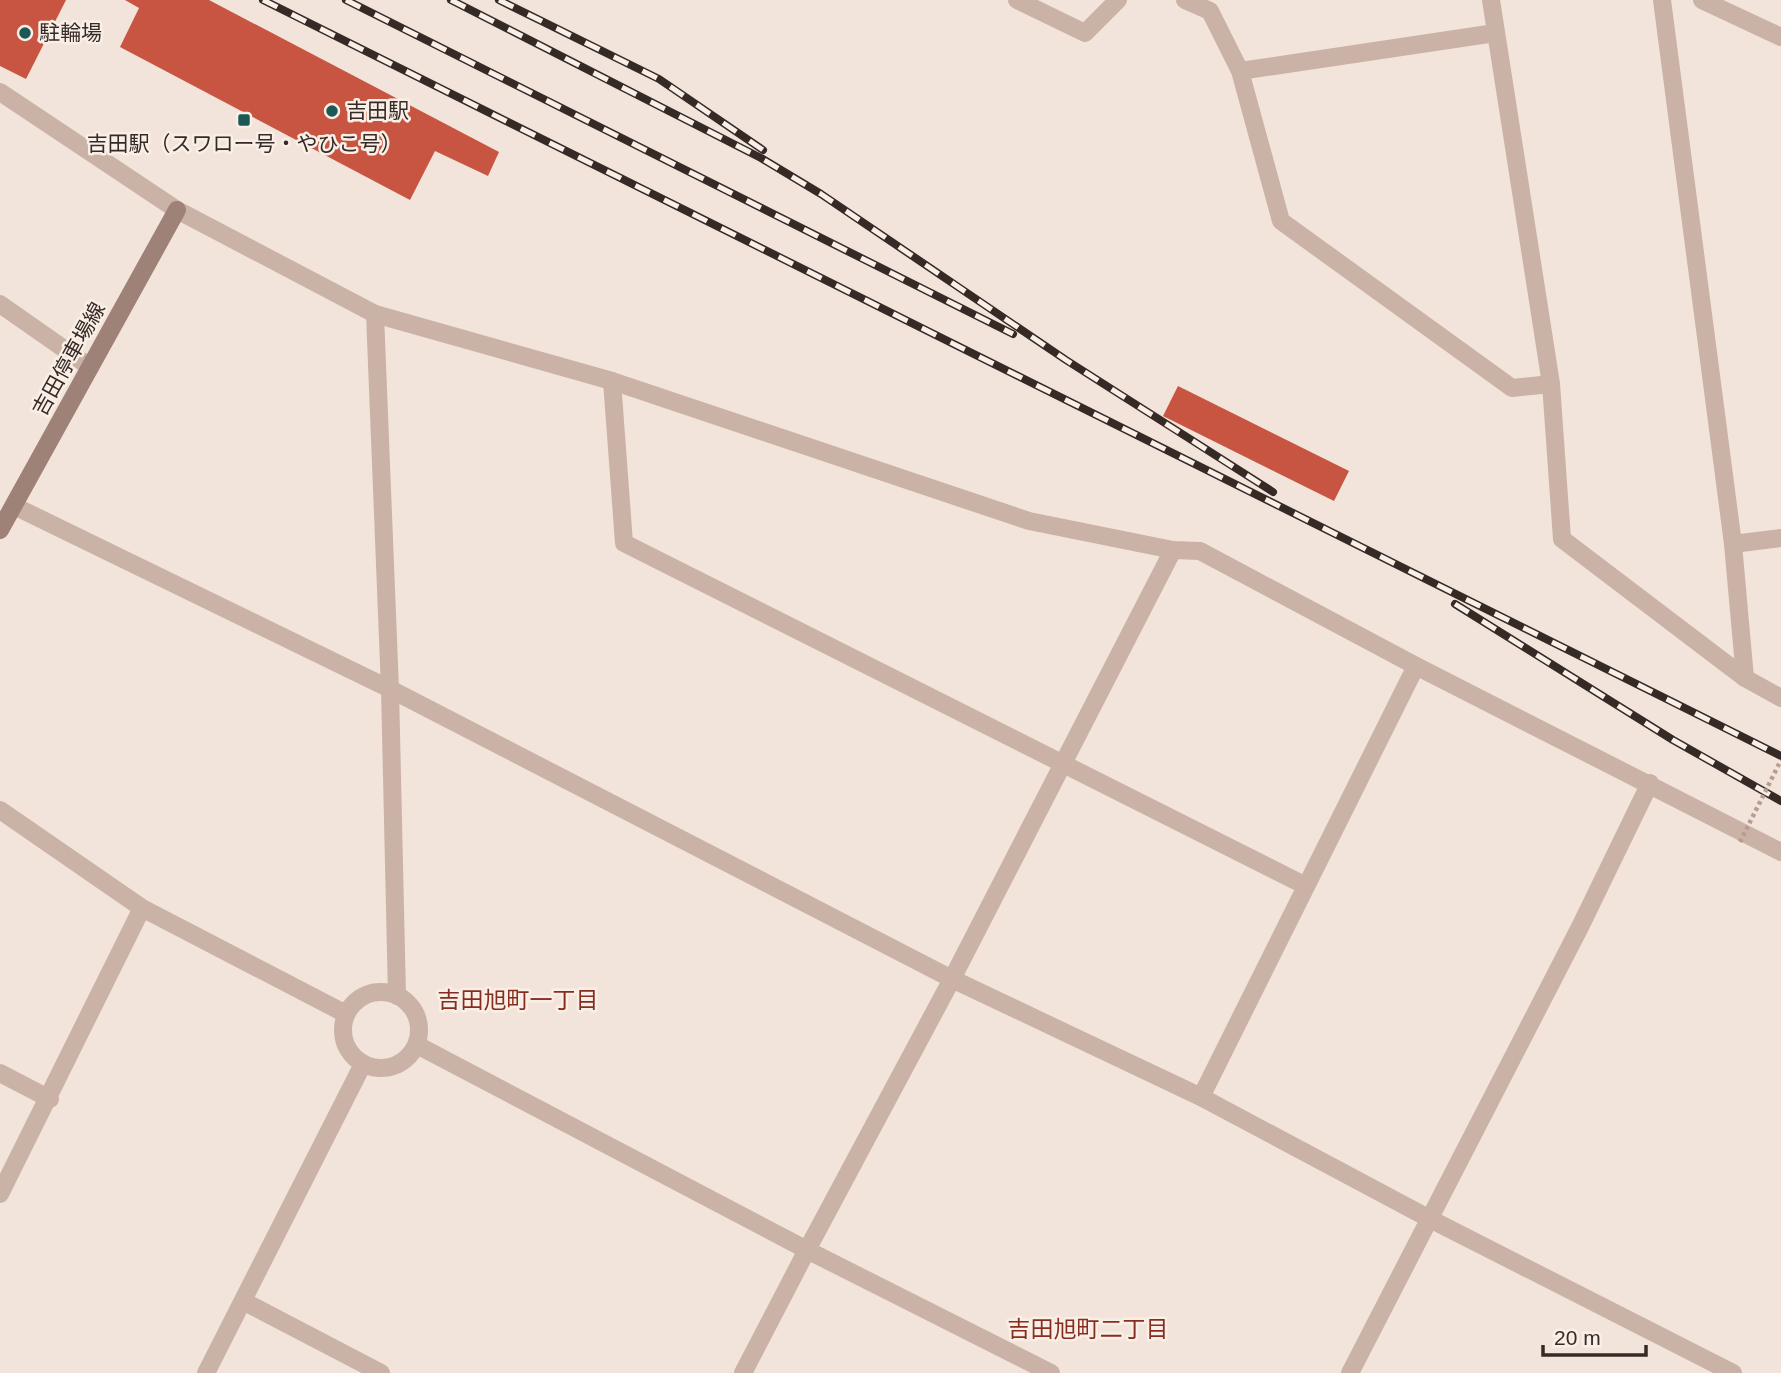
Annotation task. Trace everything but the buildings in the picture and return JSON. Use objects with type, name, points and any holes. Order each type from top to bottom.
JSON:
[{"type":"main road","name":"吉田停車場線","points":[[0,530],[177,210]]},
{"type":"street","points":[[1017,0],[1085,33],[1118,0]]},
{"type":"street","points":[[1185,0],[1210,11],[1240,71],[1281,221],[1512,388],[1551,384]]},
{"type":"street","points":[[1491,0],[1551,384],[1562,539],[1745,678],[1781,698]]},
{"type":"street","points":[[1662,0],[1732,544],[1745,678]]},
{"type":"street","points":[[1702,0],[1781,37]]},
{"type":"street","points":[[1240,71],[1495,33]]},
{"type":"street","points":[[0,92],[177,210],[375,314],[612,381],[1029,521],[1173,550],[1199,551],[1416,666],[1781,852]]},
{"type":"street","points":[[0,304],[90,368]]},
{"type":"street","points":[[375,314],[390,690],[397,996]]},
{"type":"street","points":[[612,381],[624,543],[1306,887]]},
{"type":"street","points":[[14,506],[390,690],[952,979],[1201,1097],[1430,1219],[1733,1373]]},
{"type":"street","points":[[1732,544],[1781,538]]},
{"type":"street","points":[[743,1373],[952,979],[1173,550]]},
{"type":"street","points":[[1201,1097],[1416,666]]},
{"type":"street","points":[[1350,1373],[1650,783]]},
{"type":"street","points":[[0,810],[142,908],[346,1014]]},
{"type":"street","points":[[0,1194],[50,1099],[142,908]]},
{"type":"street","points":[[380,991],[397,996],[413,1008],[418,1020],[416,1045],[410,1056],[388,1068],[363,1064],[346,1045],[343,1033],[346,1014],[357,1000],[368,993],[380,991]]},
{"type":"street","points":[[416,1045],[807,1250],[1051,1373]]},
{"type":"street","points":[[206,1373],[363,1064]]},
{"type":"street","points":[[0,1073],[50,1099]]},
{"type":"street","points":[[243,1301],[381,1373]]},
{"type":"path","points":[[1740,842],[1781,760]]},
{"type":"railway","points":[[263,0],[1781,756]]},
{"type":"railway","points":[[346,0],[1013,334]]},
{"type":"railway","points":[[451,0],[761,158],[821,194],[1066,360],[1273,492]]},
{"type":"railway","points":[[499,0],[659,79],[763,150]]},
{"type":"railway","points":[[1455,604],[1673,740],[1781,801]]},
{"type":"place","name":"駐輪場","points":[[25,33]]},
{"type":"place","name":"吉田駅","points":[[332,111]]},
{"type":"place","name":"吉田駅（スワロー号・やひこ号）","points":[[244,120]]},
{"type":"district","name":"吉田旭町一丁目","points":[[518,1000]]},
{"type":"district","name":"吉田旭町二丁目","points":[[1088,1329]]}]
